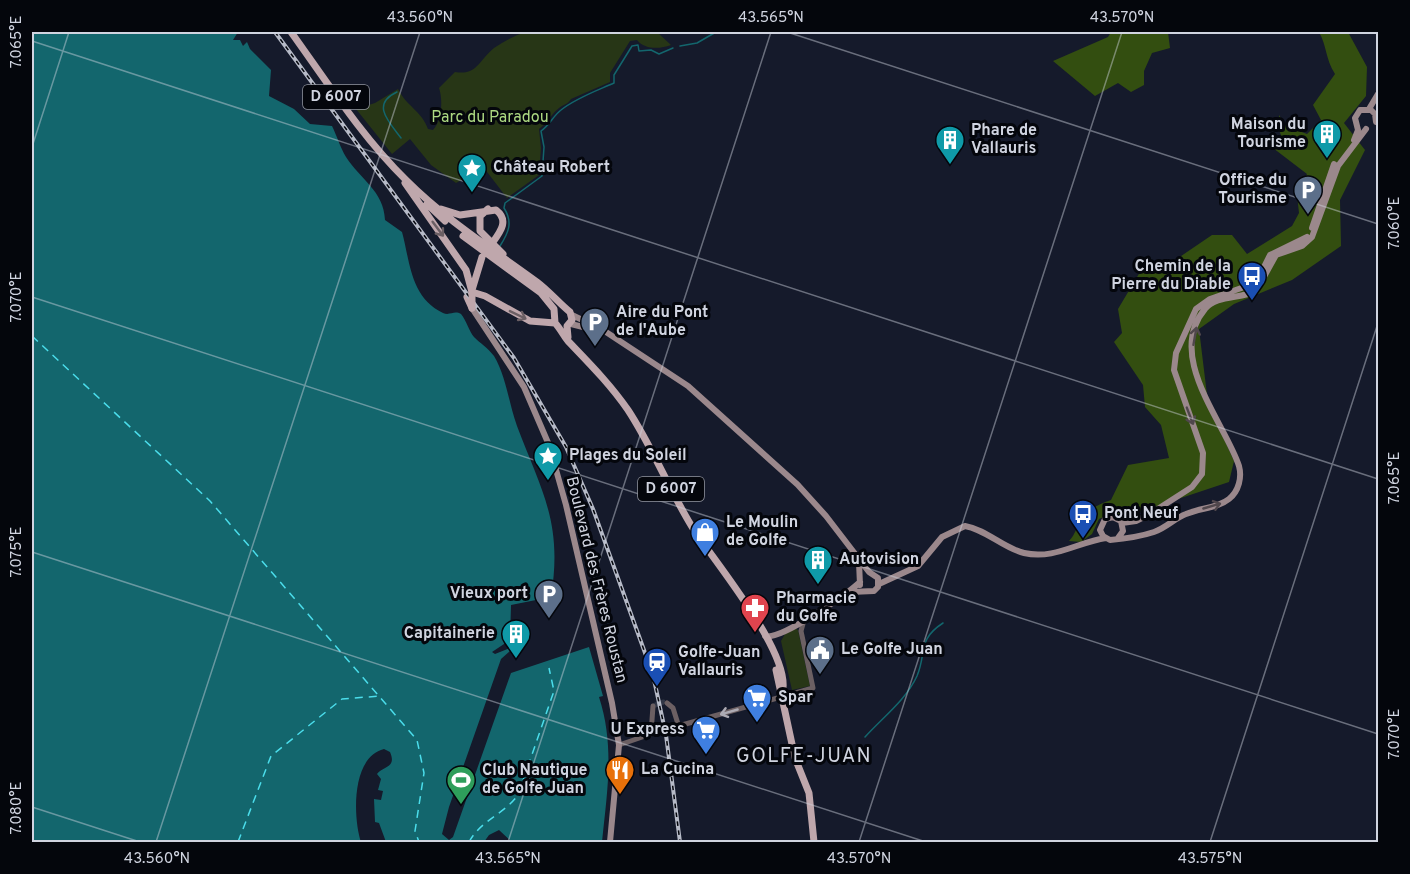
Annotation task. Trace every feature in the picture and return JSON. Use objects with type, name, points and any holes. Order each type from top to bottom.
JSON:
[{"type":"main road","name":"D 6007","points":[[290,32],[405,183],[475,246],[534,287],[552,305],[555,312]]},
{"type":"main road","points":[[1122,523],[1136,521],[1158,509],[1192,487],[1202,474],[1203,453],[1174,370],[1176,353],[1191,318],[1210,298],[1250,285],[1259,277],[1270,255],[1299,242],[1308,235],[1334,165],[1356,138],[1358,112],[1369,108],[1378,94]]},
{"type":"main road","points":[[850,592],[873,591],[879,581],[918,566],[942,537],[965,526],[981,531],[1025,553],[1057,552],[1095,541],[1104,536],[1119,538],[1154,532],[1182,515],[1221,504],[1235,491],[1240,479],[1238,464],[1208,407],[1195,367],[1193,349],[1199,320],[1211,303],[1256,291],[1276,255],[1307,242],[1319,221],[1338,166],[1366,129],[1377,121],[1375,114],[1369,108]]},
{"type":"main road","points":[[1358,126],[1366,129]]},
{"type":"main road","name":"D 6007","points":[[386,161],[436,207],[485,247],[535,280],[563,308]]},
{"type":"main road","points":[[405,183],[458,256],[470,286],[472,308]]},
{"type":"main road","points":[[436,207],[460,215],[488,209],[499,213],[503,219],[503,227],[493,242]]},
{"type":"main road","points":[[488,209],[478,220],[482,234],[535,280]]},
{"type":"main road","points":[[470,286],[480,294],[530,321],[563,325],[610,336]]},
{"type":"main road","name":"Boulevard des Frères Roustan","points":[[472,308],[518,375],[549,445],[570,522],[612,703],[619,745],[610,843]]},
{"type":"main road","points":[[563,325],[555,312],[563,308],[688,386],[798,486],[826,516],[858,559],[879,581]]},
{"type":"main road","points":[[563,325],[572,315]]},
{"type":"main road","name":"D 6007","points":[[563,325],[575,346],[588,358],[628,410],[693,527],[750,606],[778,659],[784,686],[781,696],[795,758],[809,793],[814,843]]},
{"type":"main road","points":[[1104,536],[1101,526],[1105,519],[1116,518],[1122,523],[1123,531],[1119,538]]},
{"type":"main road","points":[[858,559],[860,580],[864,590]]},
{"type":"main road","points":[[770,647],[777,635],[850,592],[869,572]]},
{"type":"main road","points":[[764,635],[777,635]]},
{"type":"street","points":[[667,703],[673,708],[678,724],[684,725],[813,688],[801,631],[804,619]]},
{"type":"street","points":[[619,745],[651,734],[653,706]]},
{"type":"green space","name":"Parc du Paradou","points":[[525,32],[657,32],[671,45],[653,48],[644,46],[637,40],[630,41],[610,73],[610,82],[571,99],[556,110],[539,129],[541,148],[539,175],[507,198],[484,168],[456,183],[431,165],[410,139],[392,154],[356,109],[375,103],[398,89],[422,117],[428,129],[433,130],[441,110],[439,88],[455,72],[462,73],[473,69],[494,48]]},
{"type":"green space","points":[[795,628],[798,630],[810,686],[792,690],[781,641],[785,634]]},
{"type":"shaded area","points":[[32,32],[238,32],[233,40],[240,40],[243,46],[247,42],[250,49],[271,70],[269,96],[294,109],[310,124],[332,126],[346,157],[376,193],[384,210],[385,220],[402,232],[413,277],[424,298],[443,313],[461,314],[472,335],[494,356],[502,372],[517,426],[548,508],[554,548],[554,571],[551,597],[511,605],[510,640],[492,652],[495,654],[510,648],[511,650],[501,659],[449,807],[442,834],[449,840],[453,837],[511,673],[589,647],[603,696],[599,697],[607,733],[608,770],[602,842],[512,842],[499,830],[489,835],[484,842],[386,842],[379,823],[375,822],[374,799],[381,800],[383,791],[378,790],[381,779],[377,774],[392,761],[390,752],[384,749],[373,754],[365,764],[360,776],[356,804],[361,842],[32,842]]},
{"type":"shaded area","points":[[1111,32],[1168,32],[1170,48],[1152,53],[1144,71],[1144,85],[1131,92],[1118,83],[1095,96],[1053,61],[1108,37]]},
{"type":"shaded area","points":[[1319,32],[1348,32],[1367,67],[1366,96],[1344,123],[1365,150],[1340,200],[1341,246],[1292,280],[1234,304],[1199,329],[1208,403],[1234,461],[1229,482],[1130,515],[1111,514],[1099,519],[1092,534],[1081,542],[1069,541],[1079,522],[1087,513],[1094,507],[1111,500],[1128,465],[1169,458],[1161,425],[1145,407],[1143,385],[1114,342],[1122,333],[1118,309],[1146,262],[1162,269],[1212,235],[1232,235],[1247,254],[1292,226],[1299,213],[1297,195],[1307,174],[1273,148],[1284,143],[1279,130],[1279,115],[1286,126],[1307,134],[1321,120],[1313,105],[1335,74]]},
{"type":"waterway","points":[[680,46],[697,43],[716,32]]},
{"type":"waterway","points":[[500,246],[509,227],[504,208],[505,203],[542,176],[544,147],[541,131],[558,112],[567,106],[614,83],[614,75],[632,46],[638,45],[639,51],[651,50],[659,54],[673,48]]},
{"type":"waterway","points":[[397,92],[389,97],[383,107],[387,119],[401,138]]},
{"type":"waterway","points":[[865,737],[900,701],[912,685],[920,668],[926,641],[929,635],[943,623]]},
{"type":"ferry route","points":[[32,336],[210,501],[417,740],[424,773],[415,831],[419,842]]},
{"type":"ferry route","points":[[469,842],[480,828],[506,808],[518,795],[554,691],[549,668]]},
{"type":"ferry route","points":[[238,842],[271,756],[342,699],[380,696]]},
{"type":"tunnel","points":[[653,706],[663,702],[667,703]]},
{"type":"railway","points":[[275,32],[514,358],[566,447],[593,509],[653,675],[666,735],[680,842]]},
{"type":"place","name":"Maison du Tourisme","points":[[1327,160]]},
{"type":"place","name":"Phare de Vallauris","points":[[950,166]]},
{"type":"place","name":"Château Robert","points":[[472,194]]},
{"type":"place","name":"Office du Tourisme","points":[[1308,216]]},
{"type":"place","name":"Chemin de la Pierre du Diable","points":[[1252,302]]},
{"type":"place","name":"Aire du Pont de l'Aube","points":[[595,348]]},
{"type":"place","name":"Plages du Soleil","points":[[548,482]]},
{"type":"place","name":"Pont Neuf","points":[[1083,540]]},
{"type":"place","name":"Le Moulin de Golfe","points":[[705,558]]},
{"type":"place","name":"Autovision","points":[[818,586]]},
{"type":"place","name":"Vieux port","points":[[549,620]]},
{"type":"place","name":"Pharmacie du Golfe","points":[[755,634]]},
{"type":"place","name":"Capitainerie","points":[[516,660]]},
{"type":"place","name":"Le Golfe Juan","points":[[820,676]]},
{"type":"place","name":"Golfe-Juan Vallauris","points":[[657,688]]},
{"type":"place","name":"Spar","points":[[757,724]]},
{"type":"place","name":"U Express","points":[[706,756]]},
{"type":"place","name":"La Cucina","points":[[620,796]]},
{"type":"place","name":"Club Nautique de Golfe Juan","points":[[461,806]]},
{"type":"district","name":"GOLFE-JUAN","points":[[804,757]]}]
